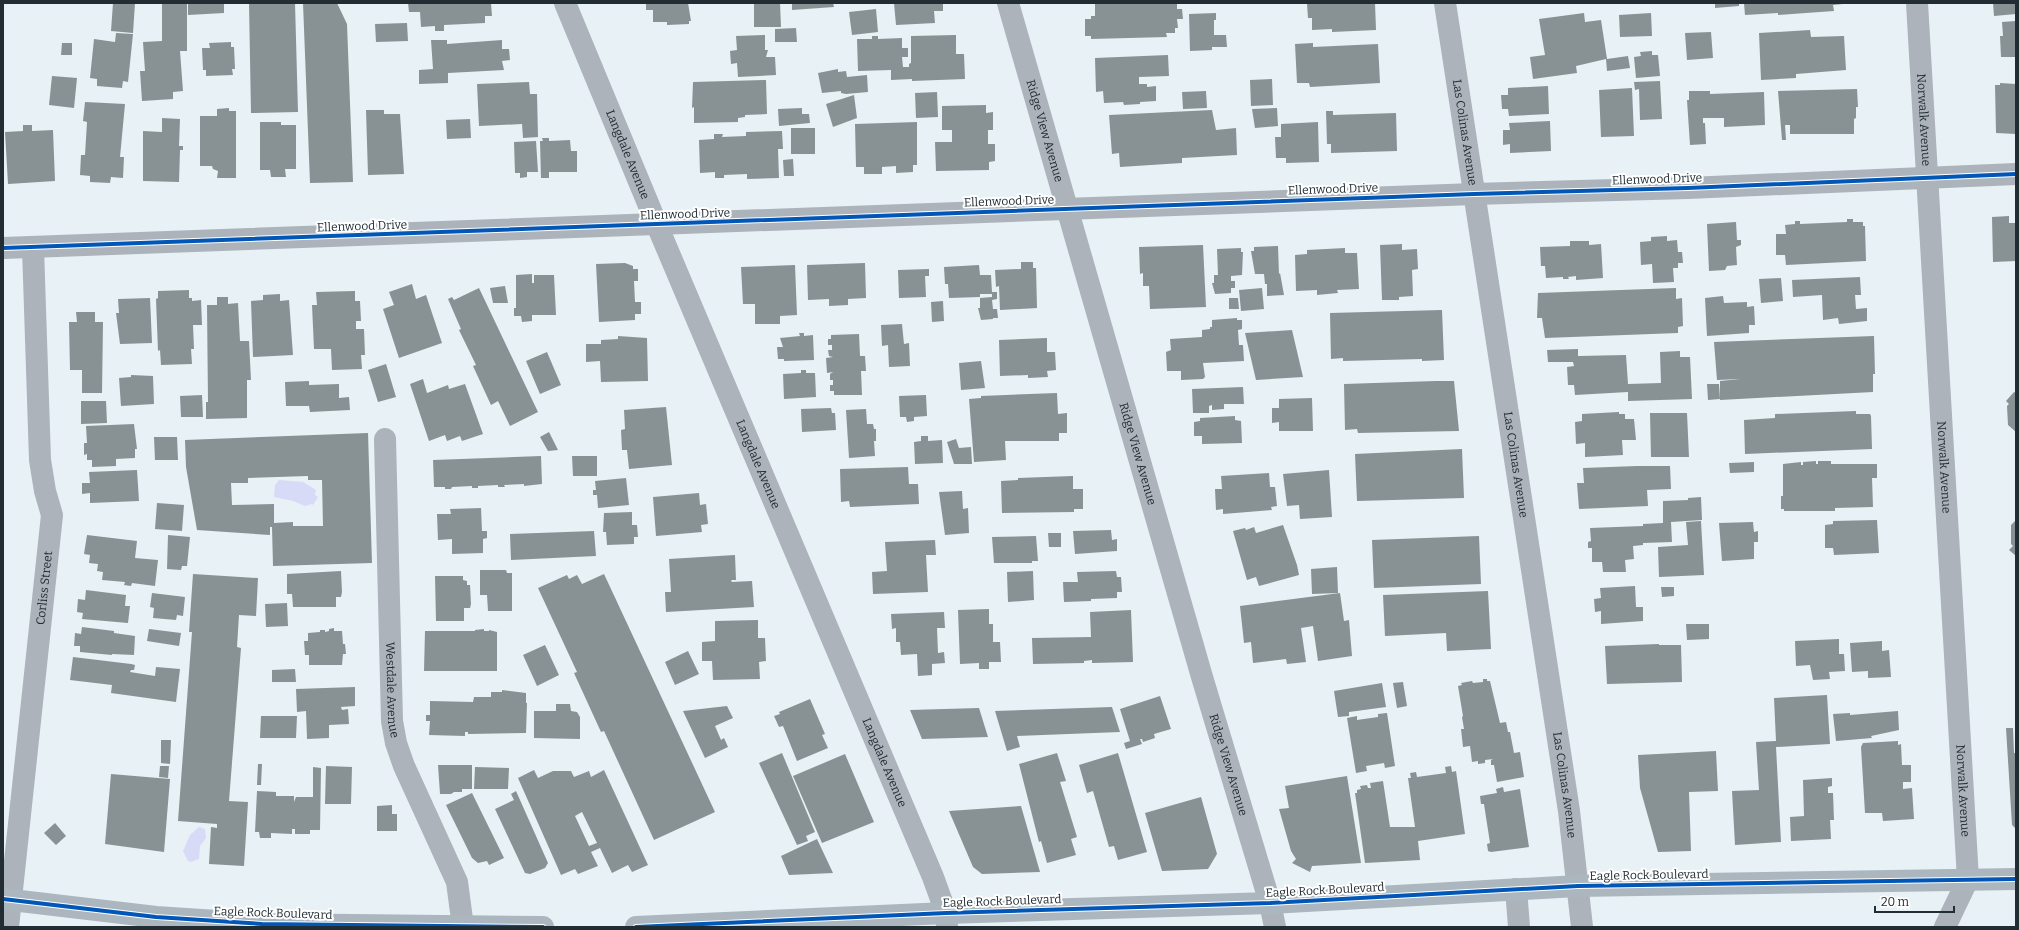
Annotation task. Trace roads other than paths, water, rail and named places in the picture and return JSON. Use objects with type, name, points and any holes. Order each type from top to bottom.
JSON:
[{"type":"main road","name":"Eagle Rock Boulevard","points":[[636,927],[947,920],[1578,886],[2016,879]]},
{"type":"main road","name":"Eagle Rock Boulevard","points":[[7,900],[156,917],[256,924],[543,927]]},
{"type":"street","name":"Langdale Avenue","points":[[565,3],[657,225],[930,870],[947,920]]},
{"type":"street","name":"Ridge View Avenue","points":[[1008,3],[1270,903],[1275,927]]},
{"type":"street","name":"Las Colinas Avenue","points":[[1445,3],[1569,811],[1582,927]]},
{"type":"street","name":"Norwalk Avenue","points":[[1918,3],[1968,879],[1945,927]]},
{"type":"street","name":"Ellenwood Drive","points":[[3,248],[1474,194],[1688,188],[2016,174]]},
{"type":"street","name":"Corliss Street","points":[[8,927],[7,900],[52,515],[45,491],[40,460],[33,248]]},
{"type":"street","name":"Westdale Avenue","points":[[386,439],[392,721],[396,743],[404,766],[457,882],[463,926]]},
{"type":"street","points":[[1516,889],[1519,927]]},
{"type":"water","points":[[279,480],[303,482],[316,490],[315,495],[318,497],[313,505],[305,506],[293,501],[274,497],[275,485]]},
{"type":"water","points":[[199,827],[205,829],[206,838],[200,846],[199,859],[191,862],[188,861],[183,851],[190,835]]}]
